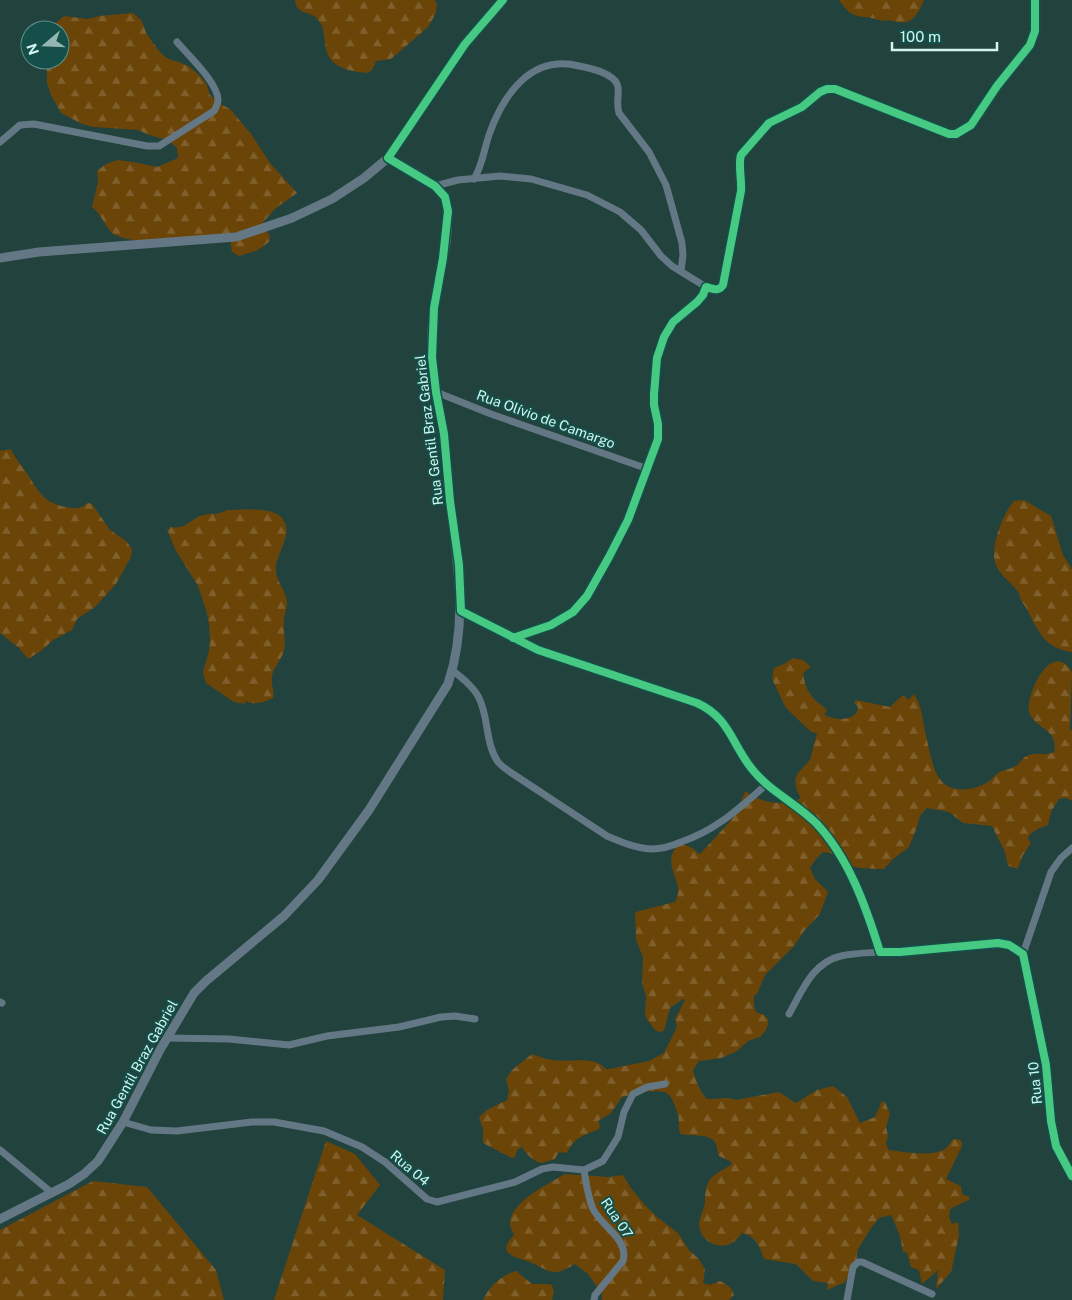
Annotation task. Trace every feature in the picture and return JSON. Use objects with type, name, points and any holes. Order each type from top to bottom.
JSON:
[{"type":"street","points":[[0,258],[39,252],[236,237],[292,218],[332,199],[364,178],[388,158],[466,44],[503,0]]},
{"type":"street","points":[[435,186],[458,180],[500,176],[531,179],[587,195],[620,212],[641,230],[661,256],[681,271],[706,286],[716,290],[720,289],[723,285],[741,191],[741,155],[765,126],[802,107],[820,92],[827,89],[835,89],[949,134],[956,134],[971,125],[997,86],[1030,45],[1035,31],[1036,0]]},
{"type":"street","points":[[0,142],[20,125],[34,124],[147,146],[159,146],[214,111],[219,102],[217,91],[211,82],[177,42]]},
{"type":"street","points":[[474,179],[489,135],[500,110],[513,89],[529,75],[544,66],[559,63],[597,70],[615,80],[618,85],[617,107],[619,113],[648,152],[666,185],[682,243],[681,271]]},
{"type":"street","name":"Rua Gentil Braz Gabriel","points":[[0,1219],[52,1193],[84,1174],[98,1161],[123,1122],[167,1038],[194,993],[284,916],[323,874],[369,810],[448,684],[461,611],[459,565],[450,501],[444,434],[432,357],[434,308],[443,258],[448,212],[445,197],[435,186],[388,158]]},
{"type":"street","points":[[513,638],[561,620],[573,612],[587,596],[628,520],[658,439],[654,394],[657,358],[661,344],[673,322],[697,302],[703,295],[706,286]]},
{"type":"street","name":"Rua Olívio de Camargo","points":[[436,392],[491,414],[648,469]]},
{"type":"street","points":[[461,611],[538,650],[706,707],[716,714],[723,722],[752,770],[817,824],[839,854],[853,879],[880,952]]},
{"type":"street","points":[[452,670],[473,688],[479,697],[484,709],[492,748],[499,763],[607,836],[620,842],[654,849],[668,847],[695,837],[726,819],[767,784]]},
{"type":"street","points":[[788,1014],[812,974],[830,959],[841,956],[998,943],[1008,945],[1023,954],[1052,872],[1061,858],[1072,848]]},
{"type":"street","name":"Rua 10","points":[[1023,954],[1046,1065],[1050,1121],[1056,1146],[1072,1176]]},
{"type":"street","points":[[167,1038],[229,1038],[289,1045],[327,1036],[399,1027],[441,1017],[455,1016],[475,1019]]},
{"type":"street","points":[[584,1170],[603,1161],[618,1137],[624,1112],[633,1094],[647,1088],[665,1084]]},
{"type":"street","name":"Rua 04","points":[[123,1122],[151,1130],[177,1131],[252,1122],[274,1122],[324,1131],[362,1147],[385,1162],[431,1201],[437,1202],[515,1182],[542,1169],[553,1167],[584,1170]]},
{"type":"street","points":[[0,1150],[52,1193]]},
{"type":"street","name":"Rua 07","points":[[584,1170],[593,1209],[620,1242],[625,1255],[623,1261],[595,1295],[594,1300]]},
{"type":"street","points":[[847,1300],[852,1267],[858,1262],[862,1262],[932,1294]]},
{"type":"green space","points":[[295,0],[435,0],[437,4],[436,13],[428,27],[391,59],[376,61],[372,70],[368,73],[346,69],[334,63],[327,51],[321,23],[312,15],[301,11],[296,5]]},
{"type":"green space","points":[[839,0],[924,0],[915,17],[908,22],[903,22],[882,21],[854,15]]},
{"type":"green space","points":[[133,13],[142,21],[146,33],[159,51],[168,59],[190,67],[199,75],[206,83],[210,95],[230,109],[251,134],[270,163],[297,193],[276,208],[263,222],[263,227],[270,236],[269,242],[258,250],[239,256],[232,252],[230,239],[150,242],[120,237],[111,232],[92,207],[98,182],[97,171],[106,164],[118,160],[157,167],[178,158],[177,148],[168,140],[138,130],[94,127],[82,124],[61,113],[47,83],[47,70],[70,70],[70,20],[59,20],[64,16],[87,19]]},
{"type":"green space","points":[[11,449],[46,499],[58,505],[72,508],[88,503],[92,504],[110,530],[126,541],[132,549],[131,557],[116,584],[95,607],[77,619],[72,630],[53,640],[28,659],[19,648],[0,633],[0,451]]},
{"type":"green space","points":[[1024,500],[1051,516],[1063,555],[1072,569],[1072,652],[1056,648],[1040,634],[1018,592],[1002,574],[995,562],[994,547],[1002,521],[1014,501]]},
{"type":"green space","points":[[227,510],[269,511],[280,516],[285,522],[286,528],[285,540],[276,566],[277,577],[287,602],[284,619],[284,651],[272,676],[273,698],[259,703],[245,701],[245,704],[234,702],[206,683],[203,672],[210,641],[206,610],[198,586],[175,549],[167,529],[184,526],[203,515]]},
{"type":"green space","points":[[793,658],[803,660],[811,667],[803,673],[807,689],[816,701],[825,708],[827,711],[824,714],[833,718],[844,719],[854,715],[858,707],[854,703],[856,700],[890,707],[902,696],[905,696],[908,700],[914,694],[920,707],[934,768],[943,783],[955,789],[969,789],[982,785],[998,773],[1015,766],[1029,755],[1054,752],[1055,744],[1050,733],[1032,718],[1029,712],[1031,694],[1041,673],[1048,665],[1056,661],[1064,663],[1072,672],[1070,729],[1072,731],[1072,801],[1067,798],[1059,799],[1051,812],[1048,825],[1036,830],[1029,836],[1028,839],[1031,843],[1023,855],[1017,870],[1008,866],[1005,852],[992,826],[963,823],[949,812],[927,808],[920,816],[909,847],[884,869],[856,867],[833,854],[823,852],[810,868],[815,879],[828,892],[820,914],[804,931],[794,946],[765,975],[757,994],[754,996],[756,1012],[768,1019],[766,1030],[760,1037],[748,1041],[737,1051],[721,1058],[699,1061],[693,1070],[698,1086],[707,1099],[729,1098],[736,1100],[779,1092],[796,1103],[817,1090],[833,1086],[847,1097],[860,1123],[875,1117],[882,1101],[885,1102],[890,1114],[886,1127],[888,1136],[886,1144],[889,1150],[933,1153],[945,1149],[953,1139],[960,1140],[962,1146],[946,1179],[961,1186],[962,1194],[970,1199],[950,1209],[949,1217],[952,1224],[958,1222],[959,1236],[951,1272],[936,1289],[938,1270],[922,1284],[919,1270],[911,1267],[907,1253],[903,1252],[900,1236],[891,1215],[879,1218],[871,1228],[858,1249],[856,1261],[845,1282],[827,1290],[828,1283],[813,1281],[795,1264],[764,1259],[757,1243],[747,1234],[742,1233],[737,1239],[727,1245],[713,1244],[702,1234],[699,1225],[706,1187],[712,1177],[732,1164],[730,1161],[719,1156],[716,1144],[710,1138],[681,1134],[674,1104],[670,1096],[664,1092],[646,1092],[622,1097],[611,1113],[598,1121],[599,1129],[573,1143],[567,1153],[559,1152],[554,1160],[539,1163],[530,1157],[522,1147],[517,1150],[515,1157],[512,1158],[483,1143],[483,1129],[479,1117],[487,1110],[507,1100],[509,1090],[506,1079],[512,1070],[532,1054],[559,1061],[581,1060],[595,1062],[609,1069],[649,1061],[664,1053],[677,1026],[675,1019],[685,1000],[683,999],[670,1008],[664,1030],[661,1032],[656,1031],[646,1018],[646,996],[642,983],[643,957],[636,940],[635,913],[675,902],[678,887],[671,861],[677,845],[686,845],[699,854],[701,853],[734,817],[745,792],[759,799],[781,803],[801,798],[797,791],[795,780],[798,773],[810,760],[817,733],[811,732],[786,708],[772,679],[774,668]]},
{"type":"green space","points":[[326,1141],[355,1154],[380,1185],[357,1215],[445,1270],[443,1300],[274,1300]]},
{"type":"green space","points":[[565,1174],[609,1177],[623,1175],[644,1204],[678,1233],[689,1250],[699,1259],[705,1270],[703,1283],[710,1285],[720,1281],[729,1286],[734,1295],[729,1300],[602,1300],[602,1294],[588,1274],[575,1264],[562,1271],[554,1272],[514,1257],[507,1251],[506,1247],[514,1235],[510,1224],[511,1216],[516,1208],[532,1194]]},
{"type":"green space","points":[[93,1181],[147,1187],[216,1270],[224,1300],[0,1300],[0,1230]]},
{"type":"green space","points":[[516,1271],[532,1284],[552,1285],[554,1292],[552,1300],[483,1300],[497,1282],[506,1275]]},
{"type":"cycle path","points":[[503,0],[465,44],[388,158],[435,186],[445,197],[448,211],[443,258],[434,308],[432,357],[444,434],[450,501],[459,565],[461,611],[538,650],[697,703],[717,716],[759,777],[800,809],[828,837],[847,867],[855,884],[880,952],[900,952],[998,943],[1009,945],[1023,954],[1046,1065],[1051,1121],[1056,1146],[1072,1176]]},
{"type":"cycle path","points":[[513,638],[551,625],[573,612],[587,596],[628,520],[658,439],[654,394],[657,358],[664,337],[673,322],[703,295],[706,287],[718,289],[723,285],[741,191],[741,155],[769,123],[802,107],[820,92],[827,89],[835,89],[949,134],[956,134],[971,125],[997,86],[1030,45],[1035,31],[1035,0]]}]
